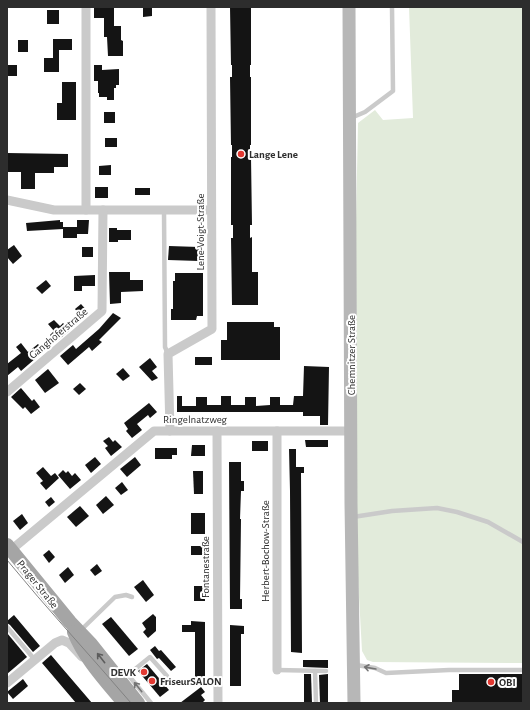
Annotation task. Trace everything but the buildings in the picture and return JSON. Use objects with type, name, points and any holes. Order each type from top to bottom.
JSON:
[{"type":"main road","name":"Chemnitzer Straße","points":[[349,7],[351,517],[354,703]]},
{"type":"main road","name":"Prager Straße","points":[[9,548],[75,627],[122,676],[138,703]]},
{"type":"main road","name":"Prager Straße","points":[[75,627],[83,653],[118,701]]},
{"type":"street","points":[[86,7],[86,210]]},
{"type":"street","name":"Lene-Voigt-Straße","points":[[168,354],[212,329],[211,7]]},
{"type":"street","points":[[7,200],[54,210],[211,210]]},
{"type":"street","name":"Ganghoferstraße","points":[[7,392],[102,311],[102,210]]},
{"type":"street","points":[[168,354],[170,431]]},
{"type":"street","name":"Ringelnatzweg","points":[[9,548],[154,431],[351,431]]},
{"type":"street","name":"Fontanestraße","points":[[217,431],[218,703]]},
{"type":"street","name":"Herbert-Bochow-Straße","points":[[277,431],[277,670]]},
{"type":"street","points":[[7,683],[55,643],[62,640],[69,644],[92,666]]},
{"type":"lane","points":[[350,119],[365,112],[393,91],[392,7]]},
{"type":"lane","points":[[164,210],[165,347],[168,354]]},
{"type":"lane","points":[[351,517],[392,511],[436,508],[457,512],[488,522],[523,542]]},
{"type":"lane","points":[[75,627],[115,597],[126,595],[132,597]]},
{"type":"lane","points":[[7,627],[35,660]]},
{"type":"lane","points":[[151,703],[122,676],[134,670],[150,657],[167,676]]},
{"type":"lane","points":[[354,665],[375,668],[386,673],[449,670],[523,670]]},
{"type":"lane","points":[[277,670],[326,671]]},
{"type":"lane","points":[[315,671],[316,703]]},
{"type":"green space","points":[[409,7],[523,7],[523,663],[373,662],[367,660],[362,651],[357,561],[356,221],[358,123],[375,110],[383,120],[413,118]]},
{"type":"tram line","points":[[7,560],[131,703]]},
{"type":"place","name":"Lange Lene","points":[[241,154]]},
{"type":"place","name":"DEVK","points":[[144,672]]},
{"type":"place","name":"FriseurSALON","points":[[152,681]]},
{"type":"place","name":"OBI","points":[[491,682]]}]
